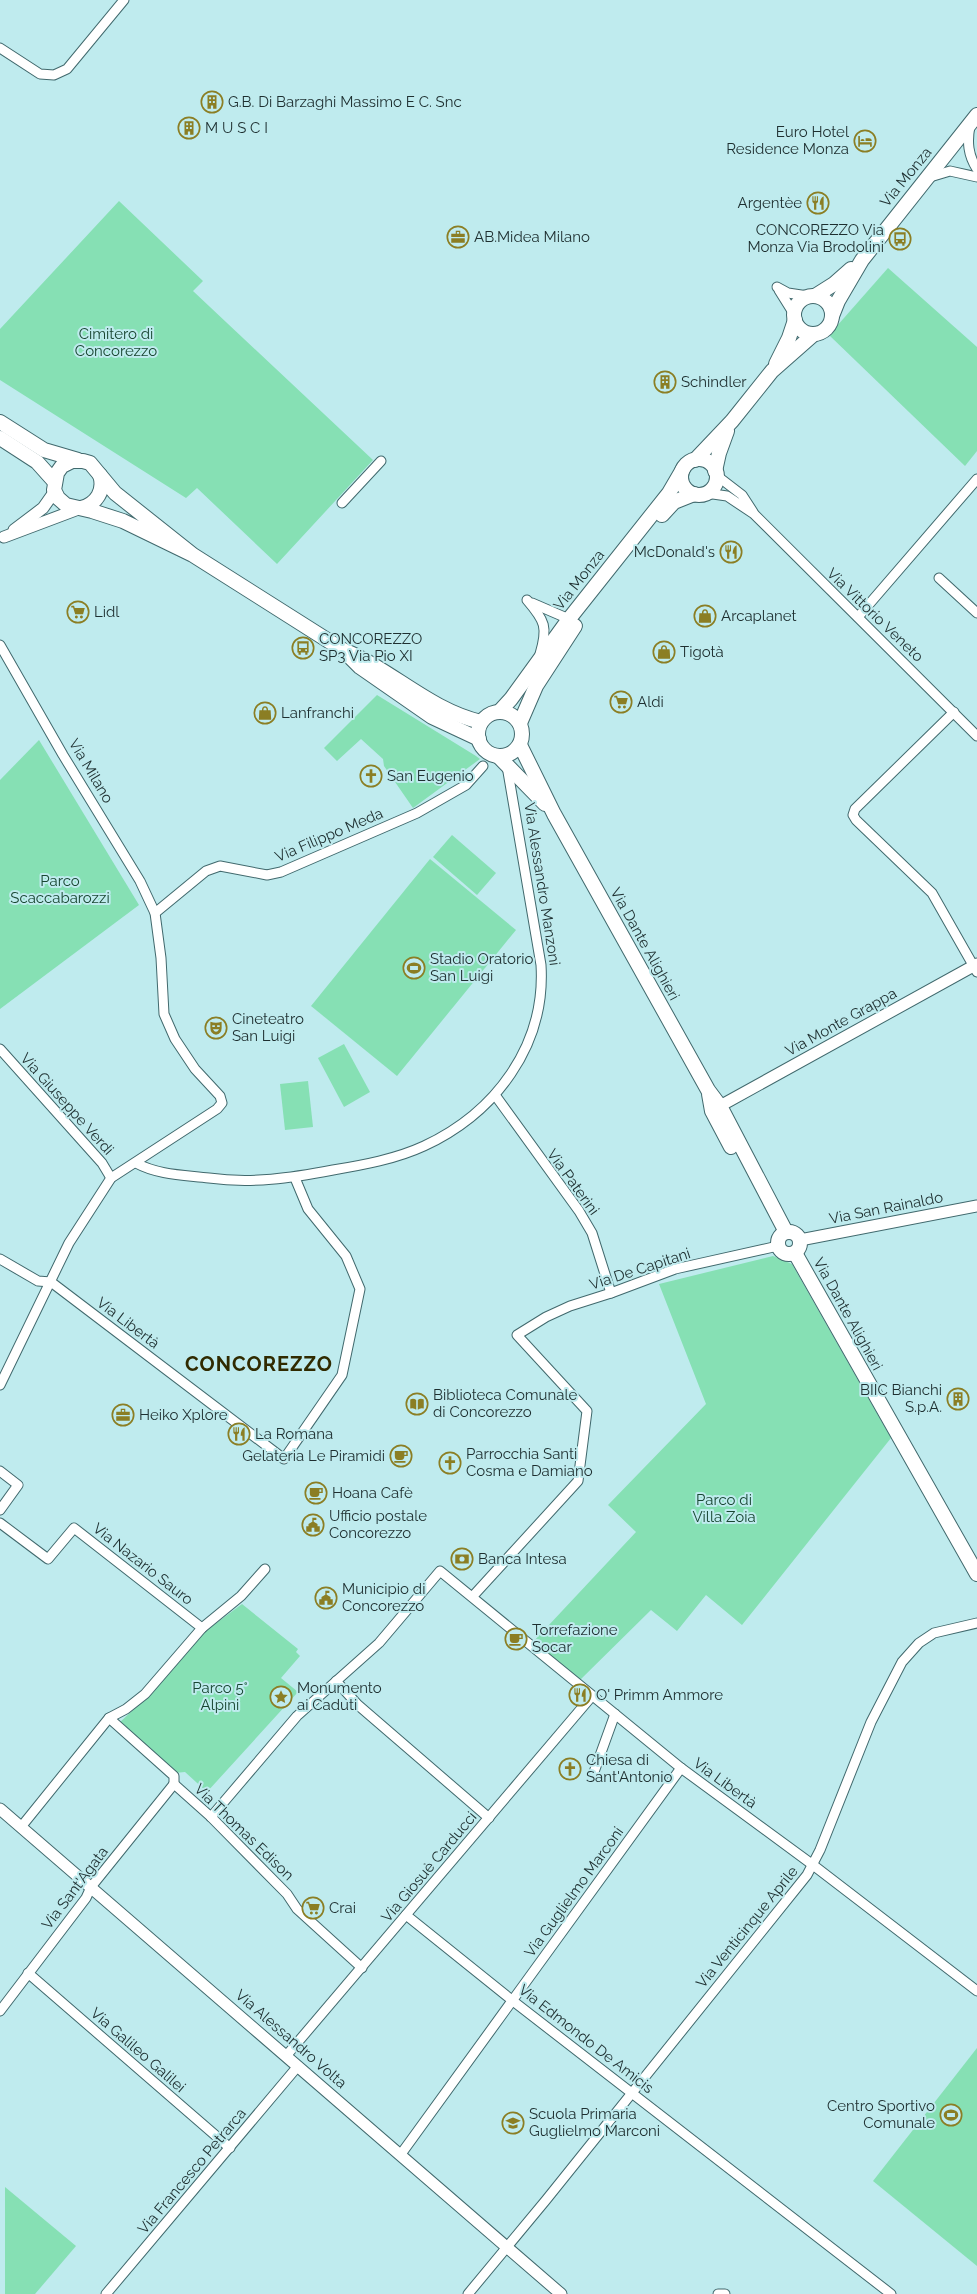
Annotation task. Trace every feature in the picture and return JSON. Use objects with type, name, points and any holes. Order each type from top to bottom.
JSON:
[{"type":"main road","name":"Via Monza","points":[[832,316],[838,301],[862,260],[974,119]]},
{"type":"main road","name":"Via Monza","points":[[812,296],[834,284],[862,260]]},
{"type":"main road","points":[[732,421],[722,444],[714,485],[700,493],[687,490],[682,483],[683,469],[688,463],[695,460],[732,421],[772,371],[814,334],[825,329],[832,316],[828,303],[812,296],[798,303],[789,338],[772,371]]},
{"type":"main road","points":[[794,317],[802,330],[814,334]]},
{"type":"main road","points":[[0,422],[44,450],[84,461],[94,466],[115,493],[193,555],[343,650],[365,658],[434,704],[469,720],[481,722]]},
{"type":"main road","points":[[0,438],[37,462],[54,486],[63,503],[132,525],[193,555]]},
{"type":"main road","points":[[695,460],[708,461],[716,473]]},
{"type":"main road","points":[[54,486],[56,473],[64,464],[84,461]]},
{"type":"main road","name":"Via Monza","points":[[500,711],[511,699],[569,619],[663,501],[683,469]]},
{"type":"main road","points":[[81,508],[91,504],[98,496],[102,485],[99,473]]},
{"type":"main road","name":"Via Monza","points":[[520,723],[536,686],[572,629],[669,506],[677,500],[700,493]]},
{"type":"main road","points":[[343,650],[360,667],[432,716],[478,739],[486,751],[502,760],[520,745],[523,732],[520,723],[512,714],[500,711],[491,713],[481,722],[478,739]]},
{"type":"main road","name":"Via Dante Alighieri","points":[[520,745],[554,814],[708,1090],[720,1106],[782,1238],[785,1254],[798,1247],[977,1574]]},
{"type":"main road","name":"Via Dante Alighieri","points":[[502,760],[554,814]]},
{"type":"main road","name":"Via Dante Alighieri","points":[[708,1090],[712,1111],[782,1238]]},
{"type":"main road","points":[[782,1238],[795,1234],[798,1247]]},
{"type":"street","points":[[0,48],[40,74],[47,76],[60,73],[71,64],[124,0]]},
{"type":"street","points":[[974,119],[968,140],[969,154],[977,169]]},
{"type":"street","points":[[925,179],[950,171],[977,177]]},
{"type":"street","points":[[794,317],[777,287],[788,293],[812,296]]},
{"type":"street","points":[[342,503],[381,461]]},
{"type":"street","name":"Via Vittorio Veneto","points":[[716,473],[742,495],[754,514]]},
{"type":"street","points":[[858,617],[977,479]]},
{"type":"street","points":[[2,538],[41,510],[54,486]]},
{"type":"street","name":"Via Vittorio Veneto","points":[[700,493],[727,496],[754,514],[977,736]]},
{"type":"street","points":[[2,538],[81,508]]},
{"type":"street","points":[[939,578],[977,613]]},
{"type":"street","points":[[538,661],[544,640],[545,627],[539,614],[527,600],[569,619]]},
{"type":"street","name":"Via Milano","points":[[0,645],[63,755],[140,881],[155,913],[164,1014],[175,1039],[195,1069],[220,1096],[222,1103],[217,1109],[136,1163]]},
{"type":"street","points":[[954,712],[855,809],[853,815],[932,893],[976,967]]},
{"type":"street","name":"Via Alessandro Manzoni","points":[[136,1163],[150,1171],[233,1181],[295,1178],[365,1164],[423,1146],[464,1121],[495,1095],[522,1059],[536,1020],[543,984],[542,965],[502,760]]},
{"type":"street","name":"Via Filippo Meda","points":[[155,913],[206,871],[220,866],[267,874],[281,872],[416,813],[466,785],[483,766]]},
{"type":"street","name":"Via Monte Grappa","points":[[720,1106],[976,967]]},
{"type":"street","name":"Via Giuseppe Verdi","points":[[0,1049],[102,1163],[111,1178]]},
{"type":"street","name":"Via Paterini","points":[[495,1095],[579,1211],[592,1233],[612,1294]]},
{"type":"street","points":[[0,1385],[69,1243],[111,1178],[136,1163]]},
{"type":"street","name":"Via Libertà","points":[[0,1259],[38,1281],[50,1282],[284,1459],[342,1375],[360,1289],[346,1256],[308,1209],[295,1178]]},
{"type":"street","name":"Via San Rainaldo","points":[[798,1247],[977,1206]]},
{"type":"street","name":"Via De Capitani","points":[[473,1596],[578,1481],[587,1412],[517,1335],[546,1317],[570,1306],[612,1294],[675,1269],[782,1238]]},
{"type":"street","points":[[0,1471],[18,1485],[0,1510]]},
{"type":"street","name":"Via Nazario Sauro","points":[[0,1523],[48,1559],[74,1528],[202,1628]]},
{"type":"street","points":[[21,1827],[109,1718],[126,1709],[146,1694],[202,1628],[241,1596],[264,1569]]},
{"type":"street","name":"Via Libertà","points":[[336,1681],[379,1643],[440,1571],[473,1596],[681,1768],[814,1865],[977,1991]]},
{"type":"street","name":"Via Venticinque Aprile","points":[[468,2294],[814,1865],[861,1744],[902,1662],[918,1643],[934,1633],[977,1623]]},
{"type":"street","points":[[212,1817],[298,1716],[336,1681],[358,1705],[489,1818]]},
{"type":"street","name":"Via Giosuè Carducci","points":[[286,2056],[592,1696]]},
{"type":"street","points":[[594,1772],[615,1714]]},
{"type":"street","name":"Via Thomas Edison","points":[[109,1718],[174,1776],[174,1784],[212,1817],[287,1894],[297,1909],[362,1968]]},
{"type":"street","name":"Via Guglielmo Marconi","points":[[401,2154],[681,1768]]},
{"type":"street","name":"Via Sant'Agata","points":[[0,2011],[86,1898],[91,1887],[174,1784]]},
{"type":"street","name":"Via Alessandro Volta","points":[[0,1809],[561,2294]]},
{"type":"street","name":"Via Edmondo De Amicis","points":[[406,1915],[513,2001],[891,2294]]},
{"type":"street","name":"Via Galileo Galilei","points":[[28,1973],[230,2148]]},
{"type":"street","name":"Via Francesco Petrarca","points":[[106,2294],[298,2066]]},
{"type":"street","points":[[718,2294],[724,2294]]},
{"type":"green space","name":"Cimitero di Concorezzo","points":[[119,201],[203,281],[193,291],[373,460],[277,564],[197,488],[186,498],[0,380],[0,329]]},
{"type":"green space","points":[[888,268],[977,347],[977,451],[965,466],[829,335]]},
{"type":"green space","points":[[377,695],[480,759],[413,808],[384,766],[383,759],[361,739],[337,761],[324,748]]},
{"type":"green space","name":"Parco Scaccabarozzi","points":[[39,740],[139,905],[0,1009],[0,780]]},
{"type":"green space","points":[[452,835],[496,873],[477,895],[433,857]]},
{"type":"green space","name":"Stadio Oratorio San Luigi","points":[[430,859],[516,930],[397,1076],[311,1006]]},
{"type":"green space","points":[[344,1044],[370,1092],[344,1107],[318,1058]]},
{"type":"green space","points":[[308,1081],[313,1127],[285,1130],[280,1084]]},
{"type":"green space","name":"Parco di Villa Zoia","points":[[773,1256],[792,1264],[891,1438],[742,1625],[706,1595],[677,1631],[651,1610],[579,1681],[533,1642],[636,1532],[608,1505],[706,1404],[659,1284]]},
{"type":"green space","name":"Parco 5° Alpini","points":[[242,1604],[298,1649],[296,1652],[300,1656],[281,1678],[298,1692],[207,1792],[185,1772],[174,1773],[119,1723],[149,1695],[207,1630]]},
{"type":"green space","name":"Centro Sportivo Comunale","points":[[977,2048],[977,2266],[873,2181]]},
{"type":"green space","points":[[5,2187],[76,2246],[35,2294],[5,2294]]},
{"type":"place","name":"G.B. Di Barzaghi Massimo E C. Snc","points":[[212,102]]},
{"type":"place","name":"M U S C I","points":[[189,128]]},
{"type":"place","name":"Euro Hotel Residence Monza","points":[[865,141]]},
{"type":"place","name":"Argentèe","points":[[818,203]]},
{"type":"place","name":"AB.Midea Milano","points":[[458,237]]},
{"type":"place","name":"CONCOREZZO Via Monza Via Brodolini","points":[[900,239]]},
{"type":"place","name":"Schindler","points":[[665,382]]},
{"type":"place","name":"McDonald's","points":[[731,552]]},
{"type":"place","name":"Lidl","points":[[78,612]]},
{"type":"place","name":"Arcaplanet","points":[[705,616]]},
{"type":"place","name":"CONCOREZZO SP3 Via Pio XI","points":[[303,648]]},
{"type":"place","name":"Tigotà","points":[[664,652]]},
{"type":"place","name":"Aldi","points":[[621,702]]},
{"type":"place","name":"Lanfranchi","points":[[265,713]]},
{"type":"place","name":"San Eugenio","points":[[371,776]]},
{"type":"place","name":"Stadio Oratorio San Luigi","points":[[414,968]]},
{"type":"place","name":"Cineteatro San Luigi","points":[[216,1028]]},
{"type":"place","name":"BIIC Bianchi S.p.A.","points":[[958,1399]]},
{"type":"place","name":"Biblioteca Comunale di Concorezzo","points":[[417,1404]]},
{"type":"place","name":"Heiko Xplore","points":[[123,1415]]},
{"type":"place","name":"La Romana","points":[[239,1434]]},
{"type":"place","name":"Gelateria Le Piramidi","points":[[401,1456]]},
{"type":"place","name":"Parrocchia Santi Cosma e Damiano","points":[[450,1463]]},
{"type":"place","name":"Hoana Cafè","points":[[316,1493]]},
{"type":"place","name":"Ufficio postale Concorezzo","points":[[313,1525]]},
{"type":"place","name":"Banca Intesa","points":[[462,1559]]},
{"type":"place","name":"Municipio di Concorezzo","points":[[326,1598]]},
{"type":"place","name":"Torrefazione Socar","points":[[516,1639]]},
{"type":"place","name":"O' Primm Ammore","points":[[580,1695]]},
{"type":"place","name":"Monumento ai Caduti","points":[[281,1697]]},
{"type":"place","name":"Chiesa di Sant'Antonio","points":[[570,1769]]},
{"type":"place","name":"Crai","points":[[313,1908]]},
{"type":"place","name":"Centro Sportivo Comunale","points":[[951,2115]]},
{"type":"place","name":"Scuola Primaria Guglielmo Marconi","points":[[513,2123]]},
{"type":"district","name":"CONCOREZZO","points":[[259,1364]]}]
